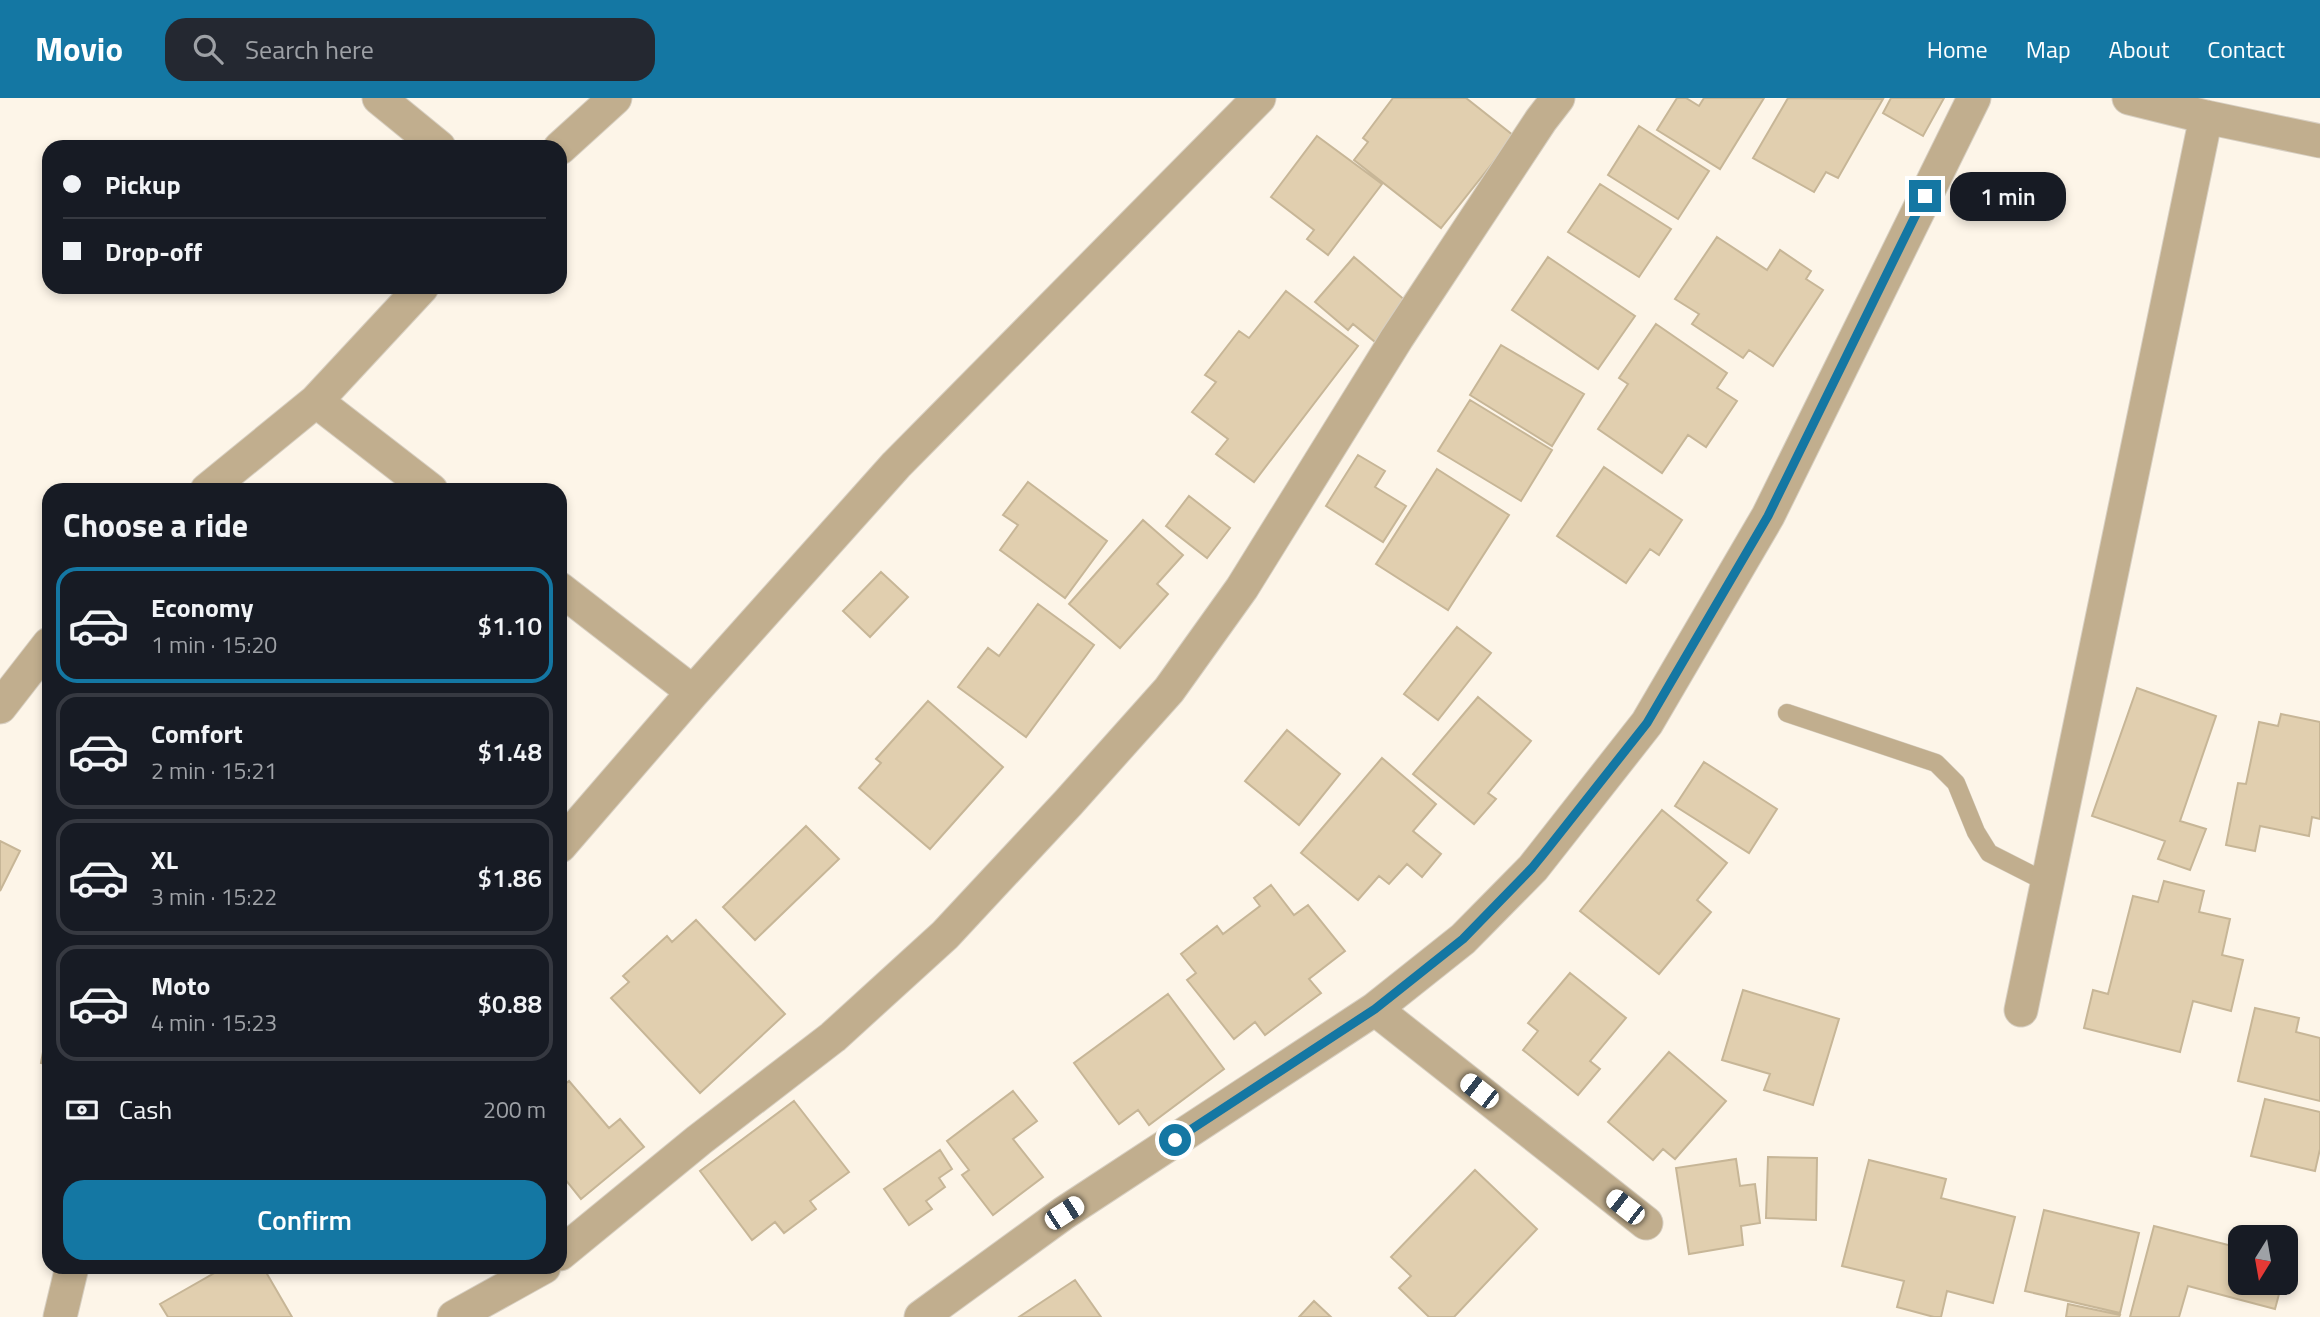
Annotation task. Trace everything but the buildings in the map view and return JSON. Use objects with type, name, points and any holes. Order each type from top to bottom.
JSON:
[{"type":"street","points":[[379,98],[430,140]]},
{"type":"street","points":[[567,142],[615,98]]},
{"type":"street","points":[[567,838],[896,465],[1259,98]]},
{"type":"street","points":[[567,1248],[699,1140],[833,1038],[924,954],[1068,803],[1169,690],[1242,588],[1397,338],[1558,98]]},
{"type":"street","points":[[921,1317],[1064,1213],[1375,1009],[1463,939],[1532,868],[1647,723],[1768,516],[1973,98]]},
{"type":"street","points":[[2129,98],[2320,141]]},
{"type":"street","points":[[2021,1010],[2206,117]]},
{"type":"street","points":[[216,483],[316,401],[415,294]]},
{"type":"street","points":[[316,401],[422,483]]},
{"type":"street","points":[[567,594],[693,692]]},
{"type":"street","points":[[0,707],[42,653]]},
{"type":"street","points":[[1375,1009],[1646,1223]]},
{"type":"street","points":[[60,1317],[70,1274]]},
{"type":"street","points":[[454,1317],[531,1274]]},
{"type":"lane","points":[[1787,713],[1936,763],[1956,783],[1976,832],[1989,853],[2048,883]]},
{"type":"route","points":[[1175,1140],[1375,1009],[1463,939],[1549,847],[1647,723],[1768,516],[1925,196]]}]
